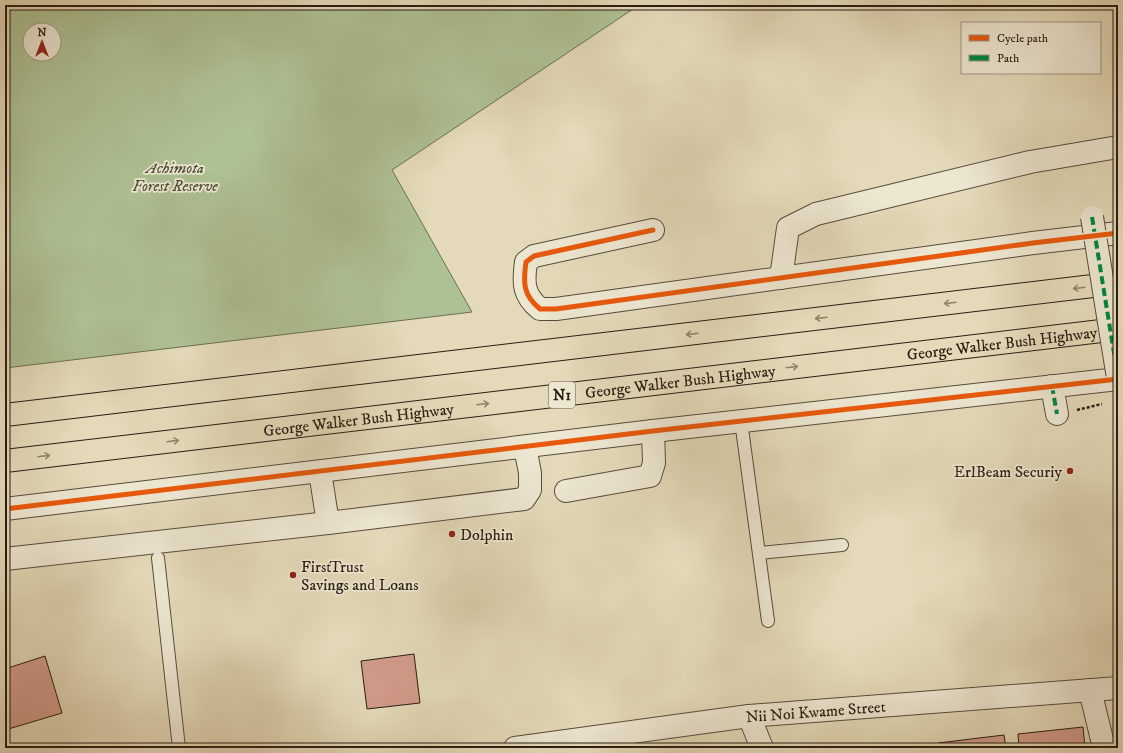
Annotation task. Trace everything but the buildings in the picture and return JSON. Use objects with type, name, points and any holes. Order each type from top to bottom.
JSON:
[{"type":"highway","points":[[5,414],[1118,283]]},
{"type":"highway","name":"George Walker Bush Highway","points":[[5,461],[1118,329]]},
{"type":"street","points":[[781,278],[788,228],[816,214],[1030,162],[1118,147]]},
{"type":"street","points":[[5,509],[525,446],[1118,378],[1092,217]]},
{"type":"street","points":[[653,230],[534,256],[526,262],[524,277],[524,283],[532,302],[540,309],[556,309],[781,278],[1032,239],[1118,233]]},
{"type":"street","points":[[1052,386],[1057,414]]},
{"type":"street","points":[[566,492],[650,476],[654,463],[653,431]]},
{"type":"street","points":[[5,559],[328,523],[524,499],[530,490],[530,473],[525,446]]},
{"type":"street","points":[[320,472],[328,523]]},
{"type":"street","name":"Nii Noi Kwame Street","points":[[515,748],[749,716],[1118,688]]},
{"type":"street","points":[[1090,690],[1104,748]]},
{"type":"street","points":[[749,716],[762,748]]},
{"type":"lane","points":[[741,421],[768,621]]},
{"type":"lane","points":[[759,553],[842,545]]},
{"type":"lane","points":[[158,558],[179,748]]},
{"type":"path","points":[[1057,414],[1103,404]]},
{"type":"green space","name":"Achimota Forest Reserve","points":[[5,5],[639,5],[392,170],[472,312],[5,368]]},
{"type":"marked path","points":[[1092,217],[1118,378]]},
{"type":"marked path","points":[[1052,386],[1057,414]]},
{"type":"cycle path","points":[[653,230],[534,256],[526,262],[525,282],[527,294],[534,304],[540,309],[556,309],[1033,243],[1118,233]]},
{"type":"cycle path","points":[[5,509],[653,431],[1118,379]]},
{"type":"place","name":"ErlBeam Securiy","points":[[1070,471]]},
{"type":"place","name":"Dolphin","points":[[452,534]]},
{"type":"place","name":"FirstTrust Savings and Loans","points":[[293,575]]}]
